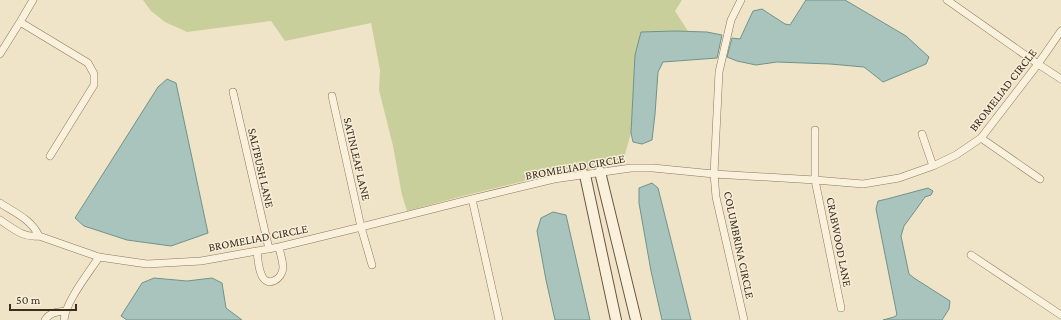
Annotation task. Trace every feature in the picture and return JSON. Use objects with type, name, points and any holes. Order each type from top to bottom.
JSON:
[{"type":"street","points":[[0,54],[33,0]]},
{"type":"street","name":"COLUMBRINA CIRCLE","points":[[741,0],[731,20],[719,72],[714,174],[716,197],[744,320]]},
{"type":"street","points":[[947,0],[1061,79]]},
{"type":"street","points":[[20,22],[88,63],[94,74],[94,86],[50,156]]},
{"type":"street","name":"BROMELIAD CIRCLE","points":[[0,220],[23,234],[31,237],[39,236],[99,257],[147,264],[201,261],[269,249],[554,179],[631,168],[653,168],[714,174],[863,184],[899,178],[933,166],[956,155],[981,138],[1038,64],[1061,31]]},
{"type":"street","name":"SALTBUSH LANE","points":[[233,92],[269,249]]},
{"type":"street","name":"SATINLEAF LANE","points":[[332,96],[361,227],[372,265]]},
{"type":"street","name":"CRABWOOD LANE","points":[[815,130],[815,180],[841,308]]},
{"type":"street","points":[[922,134],[933,166]]},
{"type":"street","points":[[981,138],[1040,179]]},
{"type":"street","points":[[600,172],[636,320]]},
{"type":"street","points":[[585,175],[616,320]]},
{"type":"street","points":[[472,199],[499,320]]},
{"type":"street","points":[[0,203],[30,222],[39,236]]},
{"type":"street","points":[[257,251],[261,274],[263,278],[271,282],[280,277],[282,272],[283,267],[279,246]]},
{"type":"street","points":[[971,254],[1061,315]]},
{"type":"street","points":[[64,320],[66,310],[72,299],[99,257]]},
{"type":"street","points":[[46,320],[52,313],[66,310]]},
{"type":"green space","points":[[143,0],[682,0],[675,11],[688,31],[641,33],[635,55],[631,133],[622,165],[553,174],[407,211],[402,195],[393,146],[379,90],[380,70],[371,23],[285,41],[271,21],[187,32],[165,22],[151,11]]},
{"type":"water","points":[[806,0],[845,0],[906,36],[929,57],[926,64],[883,82],[864,67],[777,62],[756,65],[727,57],[732,38],[740,39],[753,11],[762,9],[785,24],[790,25]]},
{"type":"water","points":[[641,32],[707,32],[722,35],[717,58],[663,62],[658,72],[652,140],[642,144],[633,142],[631,133],[635,55]]},
{"type":"water","points":[[167,79],[176,83],[208,233],[171,246],[127,240],[84,226],[75,218],[158,87]]},
{"type":"water","points":[[652,183],[658,188],[691,320],[662,320],[651,271],[639,203],[639,188]]},
{"type":"water","points":[[928,188],[933,191],[931,195],[925,197],[904,226],[901,236],[909,274],[950,301],[949,309],[942,320],[883,320],[897,315],[876,209],[878,201]]},
{"type":"water","points":[[553,212],[566,215],[590,320],[555,320],[537,231],[541,218]]},
{"type":"water","points":[[154,278],[187,281],[212,278],[222,283],[226,308],[242,320],[127,320],[121,316],[142,283]]}]
